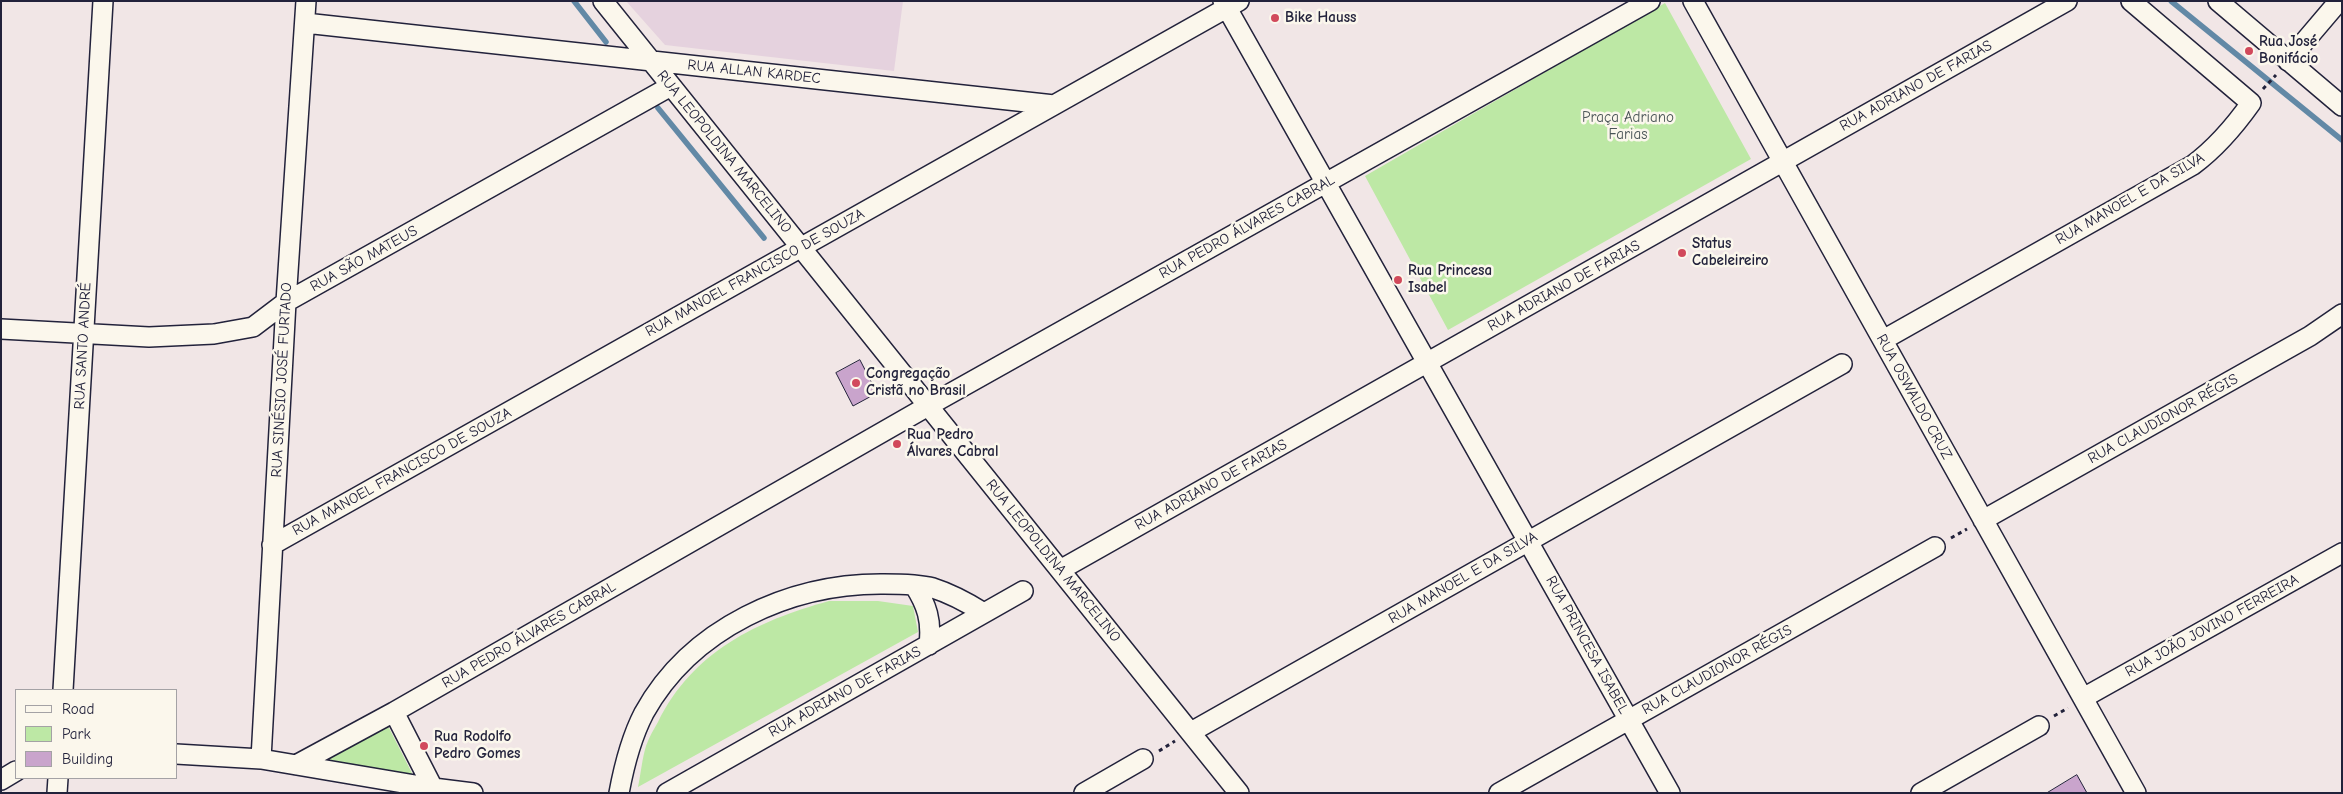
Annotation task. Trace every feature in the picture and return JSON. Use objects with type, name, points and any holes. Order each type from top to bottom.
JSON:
[{"type":"street","name":"RUA SANTO ANDRÉ","points":[[63,689],[103,1]]},
{"type":"street","name":"RUA SINÉSIO JOSÉ FURTADO","points":[[261,759],[286,302],[306,1]]},
{"type":"street","name":"RUA LEOPOLDINA MARCELINO","points":[[603,1],[1239,793]]},
{"type":"street","name":"RUA PEDRO ÁLVARES CABRAL","points":[[296,765],[394,712],[928,406],[1650,1]]},
{"type":"street","name":"RUA OSWALDO CRUZ","points":[[1693,1],[2136,793]]},
{"type":"street","name":"RUA ADRIANO DE FARIAS","points":[[1060,570],[2067,1]]},
{"type":"street","points":[[2131,1],[2251,103]]},
{"type":"street","points":[[2218,1],[2342,106]]},
{"type":"street","points":[[2288,61],[2339,1]]},
{"type":"street","name":"RUA PRINCESA ISABEL","points":[[1229,4],[1324,184],[1529,541],[1670,793]]},
{"type":"street","name":"RUA MANOEL FRANCISCO DE SOUZA","points":[[272,545],[1054,105],[1229,4]]},
{"type":"street","name":"RUA ALLAN KARDEC","points":[[305,23],[1054,105]]},
{"type":"street","name":"RUA SÃO MATEUS","points":[[1,329],[180,337],[238,331],[263,321],[286,302],[671,86]]},
{"type":"street","name":"RUA MANOEL E DA SILVA","points":[[1883,340],[2193,165],[2221,142],[2251,103]]},
{"type":"street","name":"RUA CLAUDIONOR RÉGIS","points":[[1983,520],[2310,336],[2342,314]]},
{"type":"street","name":"RUA MANOEL E DA SILVA","points":[[1191,732],[1842,364]]},
{"type":"street","name":"RUA CLAUDIONOR RÉGIS","points":[[1499,793],[1935,547]]},
{"type":"street","name":"RUA JOÃO JOVINO FERREIRA","points":[[2083,698],[2342,553]]},
{"type":"street","points":[[619,793],[633,739],[644,713],[671,675],[689,656],[712,638],[757,611],[783,600],[818,590],[848,585],[914,585],[947,593],[984,613]]},
{"type":"street","points":[[914,585],[928,609],[931,629],[929,645]]},
{"type":"street","name":"RUA ADRIANO DE FARIAS","points":[[667,793],[1023,591]]},
{"type":"street","points":[[394,712],[433,788]]},
{"type":"street","points":[[1921,793],[2038,726]]},
{"type":"street","points":[[178,754],[261,759],[473,793]]},
{"type":"street","points":[[1084,793],[1143,760]]},
{"type":"street","points":[[1,780],[15,772]]},
{"type":"street","points":[[57,793],[58,779]]},
{"type":"path","points":[[2251,103],[2288,61]]},
{"type":"path","points":[[1935,547],[1983,520]]},
{"type":"path","points":[[2038,726],[2083,698]]},
{"type":"path","points":[[1143,760],[1191,732]]},
{"type":"shaded area","points":[[626,1],[903,1],[894,71],[665,45]]},
{"type":"green space","name":"Praça Adriano Farias","points":[[1665,3],[1751,159],[1448,330],[1365,176]]},
{"type":"green space","points":[[829,601],[878,601],[913,606],[918,632],[638,787],[643,756],[653,730],[672,697],[689,676],[730,642],[752,629],[777,618]]},
{"type":"green space","points":[[387,724],[415,779],[325,769],[326,756]]},
{"type":"building","name":"Congregação Cristã no Brasil","points":[[860,360],[877,393],[853,406],[836,373]]},
{"type":"building","points":[[2077,775],[2087,793],[2047,793]]},
{"type":"waterway","points":[[574,1],[606,42]]},
{"type":"waterway","points":[[2171,1],[2342,140]]},
{"type":"waterway","points":[[658,108],[764,238]]},
{"type":"place","name":"Bike Hauss","points":[[1275,18]]},
{"type":"place","name":"Rua José Bonifácio","points":[[2249,51]]},
{"type":"place","name":"Status Cabeleireiro","points":[[1682,253]]},
{"type":"place","name":"Rua Princesa Isabel","points":[[1398,280]]},
{"type":"place","name":"Congregação Cristã no Brasil","points":[[856,383]]},
{"type":"place","name":"Rua Pedro Álvares Cabral","points":[[897,444]]},
{"type":"place","name":"Rua Rodolfo Pedro Gomes","points":[[424,746]]}]
